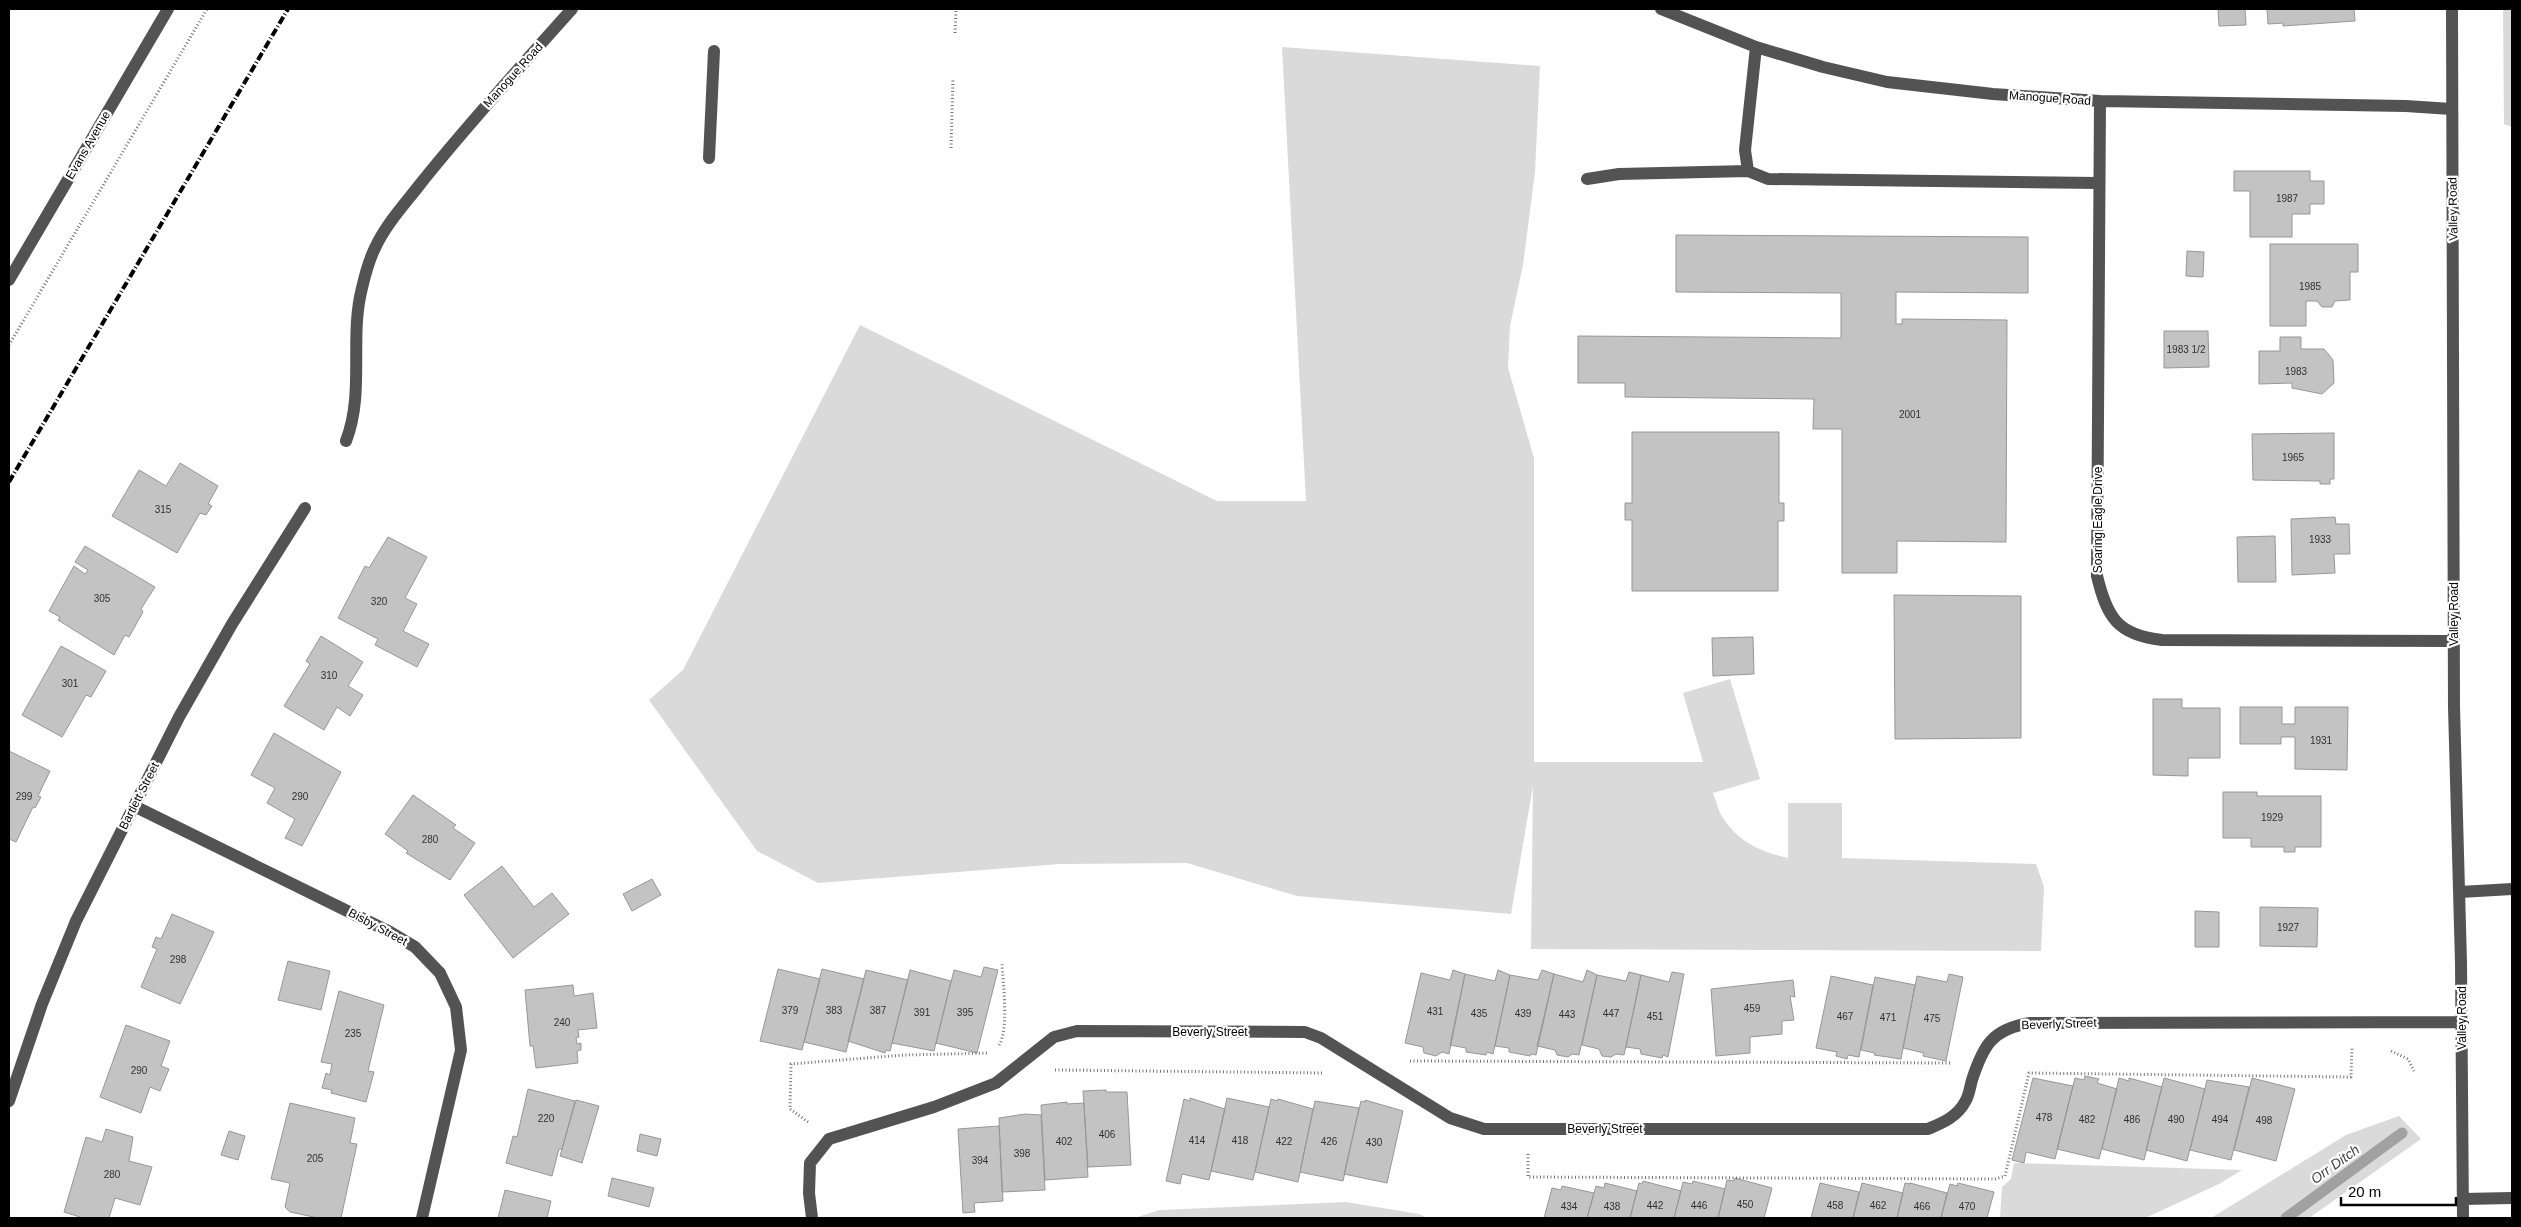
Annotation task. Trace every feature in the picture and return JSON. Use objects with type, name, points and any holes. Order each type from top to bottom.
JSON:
[{"type":"street","name":"Evans Avenue","points":[[9,280],[168,9]]},
{"type":"street","name":"Manogue Road","points":[[346,441],[352,425],[357,380],[357,323],[362,289],[375,248],[390,223],[454,142],[572,9]]},
{"type":"street","name":"Manogue Road","points":[[1661,9],[1756,47],[1823,67],[1887,82],[1993,94],[2100,101],[2406,106],[2451,109]]},
{"type":"street","name":"Valley Road","points":[[2452,9],[2454,641],[2456,819],[2460,892],[2463,1218]]},
{"type":"street","points":[[1748,171],[1745,150],[1756,47]]},
{"type":"street","points":[[709,158],[714,51]]},
{"type":"street","name":"Soaring Eagle Drive","points":[[2100,101],[2097,576],[2104,604],[2118,624],[2140,638],[2162,640],[2454,641]]},
{"type":"street","points":[[1587,179],[1619,174],[1748,171],[1768,179],[2099,183]]},
{"type":"street","name":"Bartlett Street","points":[[9,1101],[42,1004],[76,921],[179,718],[232,624],[304,508]]},
{"type":"street","name":"Bisby Street","points":[[134,806],[390,932],[415,948],[440,973],[456,1007],[461,1050],[422,1218]]},
{"type":"street","points":[[2460,892],[2512,889]]},
{"type":"street","name":"Beverly Street","points":[[829,1139],[934,1107],[996,1083],[1054,1037],[1077,1031],[1305,1032],[1321,1038],[1450,1118],[1484,1128],[1928,1128],[1949,1120],[1965,1103],[1982,1052],[1996,1034],[2014,1026],[2030,1023],[2462,1022]]},
{"type":"street","points":[[812,1218],[809,1193],[810,1164],[829,1139]]},
{"type":"street","points":[[2463,1199],[2512,1198]]},
{"type":"path","points":[[9,345],[207,9]]},
{"type":"path","points":[[955,33],[956,9]]},
{"type":"path","points":[[951,148],[953,78]]},
{"type":"path","points":[[829,1139],[790,1109],[791,1064],[904,1056],[984,1055],[995,1051],[1002,1040],[1004,1024],[1002,964]]},
{"type":"path","points":[[1405,1061],[1977,1064]]},
{"type":"path","points":[[1052,1070],[1325,1073]]},
{"type":"shaded area","points":[[2503,9],[2512,9],[2512,127],[2504,124]]},
{"type":"shaded area","points":[[1282,47],[1540,66],[1535,172],[1523,265],[1510,326],[1508,368],[1534,458],[1534,762],[1703,762],[1683,693],[1730,679],[1760,779],[1713,793],[1721,815],[1734,832],[1759,849],[1788,858],[1788,803],[1842,803],[1842,858],[2036,864],[2044,887],[2041,951],[1531,949],[1533,786],[1511,914],[1297,896],[1187,863],[1060,864],[818,883],[757,851],[649,700],[683,670],[860,325],[1217,501],[1306,501]]},
{"type":"shaded area","points":[[2399,1116],[2421,1139],[2309,1218],[2211,1218],[2346,1135]]},
{"type":"shaded area","points":[[2014,1163],[2242,1170],[2219,1184],[2145,1218],[2000,1218],[2002,1187],[2011,1179]]},
{"type":"shaded area","points":[[1346,1202],[1419,1214],[1428,1218],[1134,1218],[1160,1210]]},
{"type":"building","points":[[2218,9],[2245,9],[2246,25],[2219,26]]},
{"type":"building","points":[[2267,9],[2354,9],[2355,21],[2283,26],[2283,23],[2268,24]]},
{"type":"building","points":[[2234,171],[2310,171],[2310,181],[2324,181],[2324,204],[2310,204],[2310,214],[2292,214],[2292,237],[2250,237],[2250,191],[2234,191]]},
{"type":"building","points":[[1676,235],[2028,237],[2028,293],[1896,292],[1896,324],[1902,324],[1902,319],[2007,320],[2006,542],[1897,541],[1897,573],[1842,573],[1842,429],[1813,429],[1814,399],[1625,397],[1625,383],[1578,383],[1578,336],[1841,338],[1841,293],[1676,292]]},
{"type":"building","points":[[2270,244],[2358,244],[2358,272],[2350,272],[2350,300],[2335,301],[2332,307],[2322,307],[2317,301],[2306,301],[2306,326],[2270,326]]},
{"type":"building","points":[[2187,251],[2204,252],[2203,277],[2186,276]]},
{"type":"building","points":[[2164,331],[2208,331],[2209,367],[2164,368]]},
{"type":"building","points":[[2280,337],[2301,337],[2301,349],[2324,349],[2333,360],[2334,383],[2322,394],[2292,388],[2292,383],[2259,384],[2259,351],[2280,351]]},
{"type":"building","points":[[1632,432],[1779,432],[1779,503],[1784,503],[1784,521],[1778,521],[1778,591],[1632,591],[1632,520],[1625,520],[1625,503],[1632,503]]},
{"type":"building","points":[[2334,433],[2334,479],[2330,479],[2330,484],[2320,484],[2320,481],[2253,480],[2252,434]]},
{"type":"building","points":[[180,463],[218,486],[208,504],[212,506],[206,515],[200,513],[177,553],[112,516],[139,470],[166,486]]},
{"type":"building","points":[[2335,517],[2336,524],[2349,524],[2350,554],[2334,554],[2335,573],[2292,575],[2291,519]]},
{"type":"building","points":[[2275,536],[2276,582],[2238,582],[2237,537]]},
{"type":"building","points":[[388,537],[427,557],[405,598],[417,604],[403,631],[429,644],[417,667],[375,645],[378,639],[338,618],[365,566],[369,568]]},
{"type":"building","points":[[85,546],[155,587],[141,609],[143,612],[129,637],[125,635],[114,655],[58,620],[60,617],[49,611],[74,566],[85,574],[88,570],[75,562]]},
{"type":"building","points":[[1894,595],[2021,596],[2021,738],[1895,739]]},
{"type":"building","points":[[321,636],[363,662],[348,686],[363,695],[350,716],[337,707],[324,730],[284,706],[310,664],[306,661]]},
{"type":"building","points":[[1753,637],[1754,674],[1713,676],[1712,638]]},
{"type":"building","points":[[61,646],[106,671],[91,697],[86,695],[62,737],[22,715]]},
{"type":"building","points":[[2153,699],[2182,699],[2182,708],[2220,708],[2220,758],[2188,758],[2188,776],[2153,775]]},
{"type":"building","points":[[2240,707],[2282,707],[2282,724],[2295,724],[2295,707],[2348,707],[2347,770],[2295,769],[2295,737],[2281,737],[2281,744],[2240,744]]},
{"type":"building","points":[[274,733],[341,772],[302,846],[285,838],[295,819],[267,803],[275,788],[251,775]]},
{"type":"building","points":[[9,751],[50,771],[38,796],[41,797],[35,808],[33,807],[16,842],[9,839]]},
{"type":"building","points":[[2223,792],[2257,792],[2257,796],[2321,796],[2321,847],[2295,847],[2295,852],[2284,852],[2284,847],[2251,847],[2251,838],[2223,838]]},
{"type":"building","points":[[413,795],[456,825],[453,828],[475,843],[450,880],[406,853],[408,851],[385,834]]},
{"type":"building","points":[[502,866],[534,907],[552,893],[569,914],[513,958],[464,895]]},
{"type":"building","points":[[652,879],[661,895],[632,911],[623,894]]},
{"type":"building","points":[[2260,907],[2318,908],[2317,947],[2260,946]]},
{"type":"building","points":[[2195,911],[2219,912],[2219,947],[2195,947]]},
{"type":"building","points":[[172,914],[214,932],[180,1004],[141,987],[157,949],[152,947],[156,937],[161,939]]},
{"type":"building","points":[[288,961],[330,971],[321,1010],[278,1000]]},
{"type":"building","points":[[984,967],[998,970],[977,1053],[936,1043],[954,970],[981,977]]},
{"type":"building","points":[[778,969],[820,979],[802,1050],[760,1041]]},
{"type":"building","points":[[822,969],[864,979],[846,1052],[804,1042]]},
{"type":"building","points":[[866,970],[908,980],[890,1051],[886,1050],[885,1053],[848,1041]]},
{"type":"building","points":[[910,970],[951,981],[934,1051],[892,1043]]},
{"type":"building","points":[[1453,970],[1465,974],[1449,1054],[1442,1052],[1436,1056],[1424,1053],[1423,1047],[1405,1043],[1421,973],[1450,980]]},
{"type":"building","points":[[1498,970],[1510,975],[1493,1054],[1487,1052],[1486,1055],[1466,1052],[1466,1048],[1450,1045],[1465,974],[1495,981]]},
{"type":"building","points":[[1542,970],[1554,974],[1536,1055],[1531,1054],[1530,1056],[1509,1052],[1509,1048],[1495,1046],[1510,975],[1538,980]]},
{"type":"building","points":[[1587,970],[1597,975],[1579,1055],[1572,1054],[1568,1057],[1557,1055],[1555,1050],[1537,1046],[1554,974],[1583,982]]},
{"type":"building","points":[[1629,972],[1641,975],[1624,1055],[1602,1056],[1599,1049],[1582,1045],[1597,975],[1626,981]]},
{"type":"building","points":[[1672,972],[1684,974],[1668,1057],[1663,1055],[1662,1058],[1641,1054],[1640,1049],[1626,1047],[1641,975],[1669,982]]},
{"type":"building","points":[[1949,974],[1963,977],[1946,1061],[1923,1056],[1924,1053],[1903,1048],[1917,976],[1947,982]]},
{"type":"building","points":[[1831,976],[1873,985],[1859,1057],[1848,1055],[1847,1059],[1836,1056],[1837,1052],[1816,1048]]},
{"type":"building","points":[[1875,977],[1915,985],[1901,1059],[1874,1055],[1875,1053],[1861,1050]]},
{"type":"building","points":[[1793,980],[1795,997],[1790,996],[1794,1020],[1782,1021],[1782,1034],[1750,1037],[1750,1053],[1716,1056],[1711,989]]},
{"type":"building","points":[[573,985],[574,996],[593,993],[597,1028],[578,1030],[579,1037],[576,1038],[577,1044],[581,1043],[581,1050],[577,1051],[578,1063],[536,1068],[533,1046],[530,1046],[525,990]]},
{"type":"building","points":[[339,991],[384,1005],[368,1071],[374,1072],[366,1102],[331,1093],[332,1090],[322,1088],[326,1073],[330,1075],[332,1064],[321,1062]]},
{"type":"building","points":[[126,1025],[170,1041],[161,1066],[169,1069],[160,1091],[150,1087],[141,1113],[100,1097]]},
{"type":"building","points":[[2085,1076],[2099,1079],[2097,1083],[2117,1089],[2099,1159],[2057,1149],[2075,1078],[2084,1080]]},
{"type":"building","points":[[2033,1078],[2073,1086],[2055,1159],[2026,1152],[2024,1163],[2012,1160]]},
{"type":"building","points":[[2119,1078],[2129,1081],[2129,1078],[2162,1087],[2144,1160],[2102,1149]]},
{"type":"building","points":[[2164,1078],[2205,1089],[2187,1161],[2146,1150]]},
{"type":"building","points":[[2252,1078],[2295,1089],[2276,1161],[2234,1150]]},
{"type":"building","points":[[2207,1080],[2249,1087],[2231,1160],[2190,1150]]},
{"type":"building","points":[[528,1089],[575,1101],[562,1149],[559,1149],[552,1176],[506,1163],[513,1136],[517,1137]]},
{"type":"building","points":[[1106,1090],[1106,1092],[1127,1092],[1131,1165],[1088,1167],[1083,1091]]},
{"type":"building","points":[[1190,1098],[1225,1109],[1209,1180],[1182,1174],[1180,1184],[1166,1181],[1184,1099],[1190,1101]]},
{"type":"building","points":[[1227,1098],[1269,1107],[1253,1180],[1211,1171]]},
{"type":"building","points":[[1271,1099],[1277,1101],[1278,1099],[1313,1109],[1298,1182],[1255,1172]]},
{"type":"building","points":[[576,1100],[599,1106],[582,1163],[560,1156]]},
{"type":"building","points":[[1365,1100],[1403,1111],[1387,1183],[1344,1174],[1361,1101],[1365,1102]]},
{"type":"building","points":[[1315,1101],[1359,1108],[1343,1181],[1300,1172]]},
{"type":"building","points":[[1067,1102],[1067,1104],[1084,1103],[1088,1177],[1045,1180],[1041,1105]]},
{"type":"building","points":[[290,1103],[355,1118],[350,1143],[357,1144],[341,1218],[318,1218],[290,1212],[285,1207],[290,1183],[271,1179]]},
{"type":"building","points":[[1025,1114],[1041,1115],[1045,1190],[1002,1192],[999,1118]]},
{"type":"building","points":[[999,1126],[1003,1201],[974,1203],[975,1212],[963,1213],[958,1129]]},
{"type":"building","points":[[106,1129],[133,1137],[129,1161],[152,1167],[140,1205],[115,1198],[109,1218],[83,1218],[64,1212],[86,1137],[102,1142]]},
{"type":"building","points":[[229,1131],[245,1136],[238,1160],[221,1155]]},
{"type":"building","points":[[640,1134],[661,1139],[657,1156],[637,1151]]},
{"type":"building","points":[[612,1178],[654,1188],[649,1207],[608,1196]]},
{"type":"building","points":[[1735,1178],[1772,1188],[1764,1218],[1718,1218],[1727,1180],[1734,1181]]},
{"type":"building","points":[[1643,1181],[1681,1191],[1674,1218],[1630,1218],[1639,1183],[1642,1184]]},
{"type":"building","points":[[1693,1181],[1725,1189],[1718,1218],[1674,1218],[1683,1182],[1692,1184]]},
{"type":"building","points":[[1605,1183],[1637,1191],[1630,1218],[1587,1218],[1596,1186],[1604,1188]]},
{"type":"building","points":[[1820,1183],[1859,1192],[1853,1218],[1811,1218]]},
{"type":"building","points":[[1862,1183],[1903,1193],[1897,1218],[1853,1218]]},
{"type":"building","points":[[1905,1183],[1947,1193],[1941,1218],[1897,1218]]},
{"type":"building","points":[[1958,1183],[1994,1192],[1987,1218],[1941,1218],[1950,1184],[1957,1186]]},
{"type":"building","points":[[1562,1186],[1594,1193],[1587,1218],[1544,1218],[1552,1188],[1561,1190]]},
{"type":"building","points":[[505,1190],[551,1201],[547,1218],[498,1218]]},
{"type":"waterway","name":"Orr Ditch","points":[[2286,1218],[2402,1133]]},
{"type":"railway","points":[[9,482],[288,9]]}]
